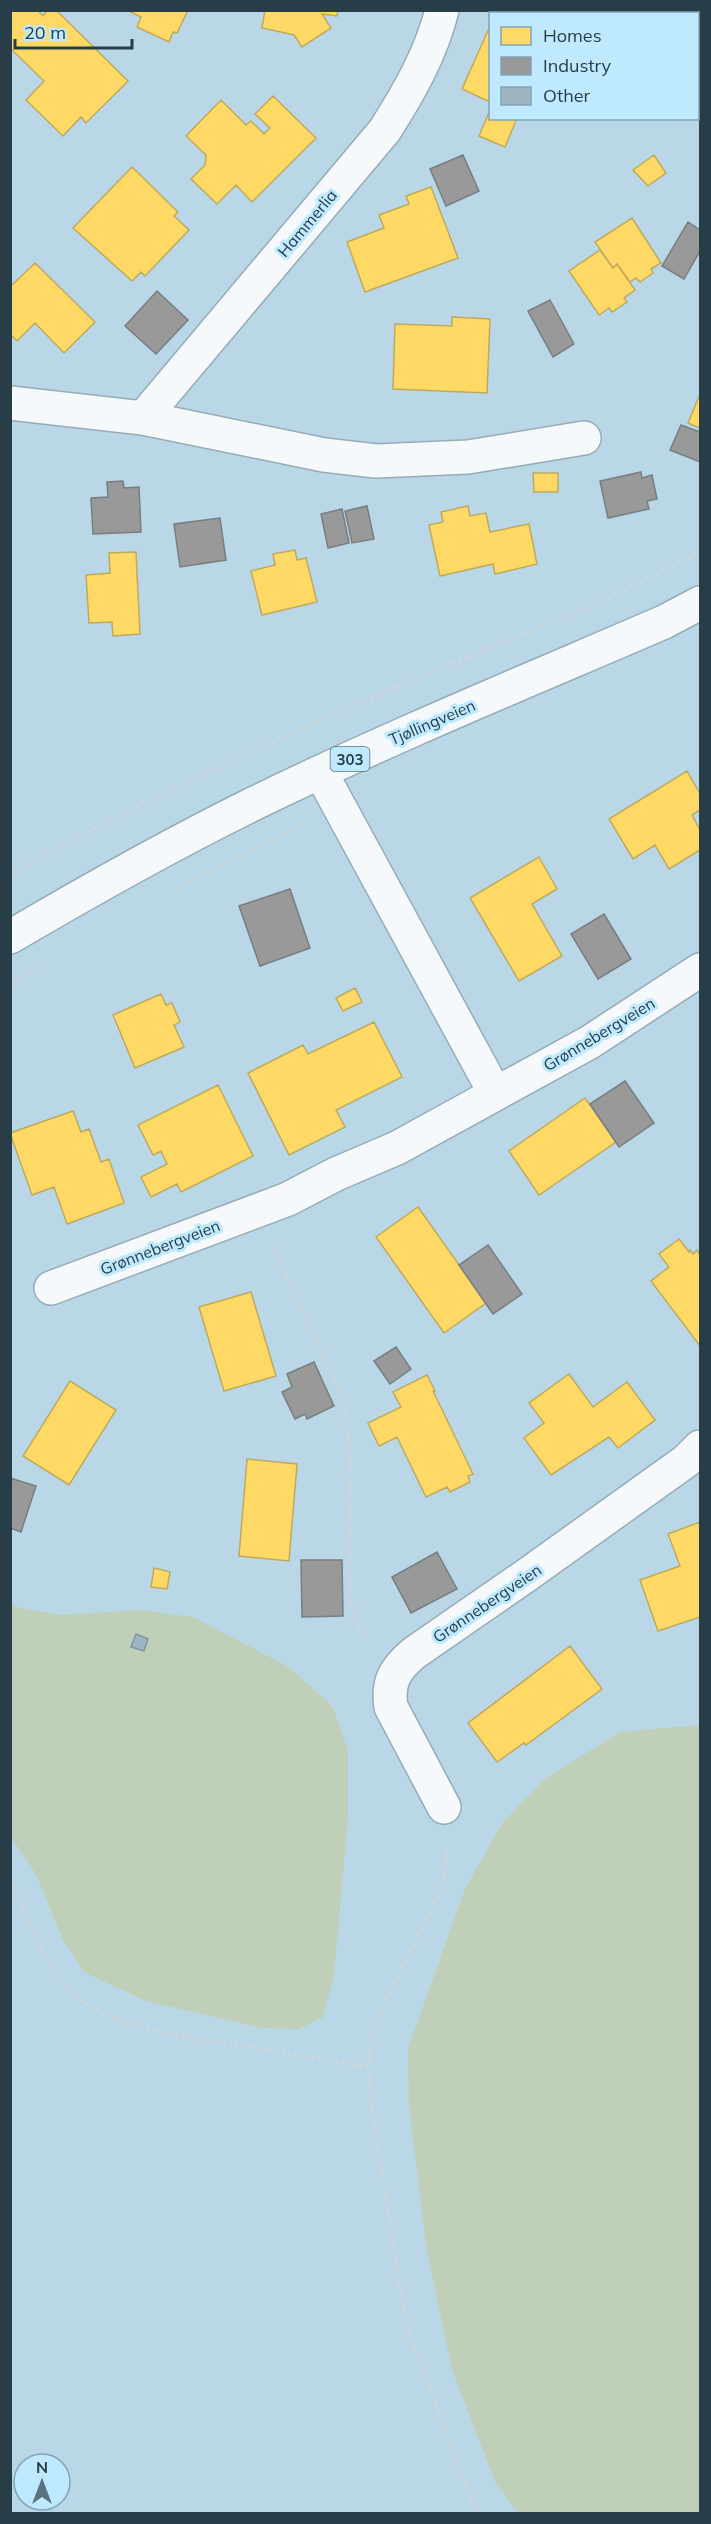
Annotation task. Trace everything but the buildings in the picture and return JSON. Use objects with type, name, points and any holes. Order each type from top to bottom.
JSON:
[{"type":"street","name":"Hammerlia","points":[[143,418],[386,130],[428,55],[442,10]]},
{"type":"street","points":[[10,403],[143,418],[324,455],[376,461],[468,458],[584,438]]},
{"type":"street","name":"Tjøllingveien","points":[[10,937],[167,848],[321,773],[373,748],[664,622],[700,603]]},
{"type":"street","points":[[321,773],[495,1093]]},
{"type":"street","name":"Grønnebergveien","points":[[51,1288],[288,1199],[336,1174],[397,1148],[590,1042],[700,970]]},
{"type":"street","name":"Grønnebergveien","points":[[397,1667],[686,1461],[700,1447]]},
{"type":"street","points":[[397,1667],[391,1681],[389,1695],[391,1707],[444,1807]]},
{"type":"path","points":[[10,876],[134,809],[263,746],[606,599],[700,552]]},
{"type":"path","points":[[169,893],[340,807]]},
{"type":"path","points":[[10,985],[48,961]]},
{"type":"path","points":[[257,1210],[343,1397],[347,1416],[349,1560],[353,1612],[361,1634],[378,1653],[397,1667]]},
{"type":"path","points":[[444,1807],[449,1835],[444,1880],[437,1899],[387,1998],[372,2038],[368,2067],[371,2104],[406,2322],[471,2500],[481,2514]]},
{"type":"path","points":[[10,1883],[45,1954],[63,1984],[87,2003],[112,2016],[147,2028],[197,2038],[368,2067]]},
{"type":"green space","points":[[10,1603],[17,1607],[60,1615],[140,1610],[193,1617],[289,1667],[332,1706],[348,1750],[348,1817],[334,1975],[323,2017],[299,2029],[262,2028],[146,2001],[84,1972],[63,1940],[36,1874],[11,1837]]},
{"type":"green space","points":[[700,1725],[700,2513],[518,2513],[496,2484],[452,2370],[426,2246],[409,2104],[408,2049],[465,1889],[503,1822],[545,1779],[620,1732]]}]
